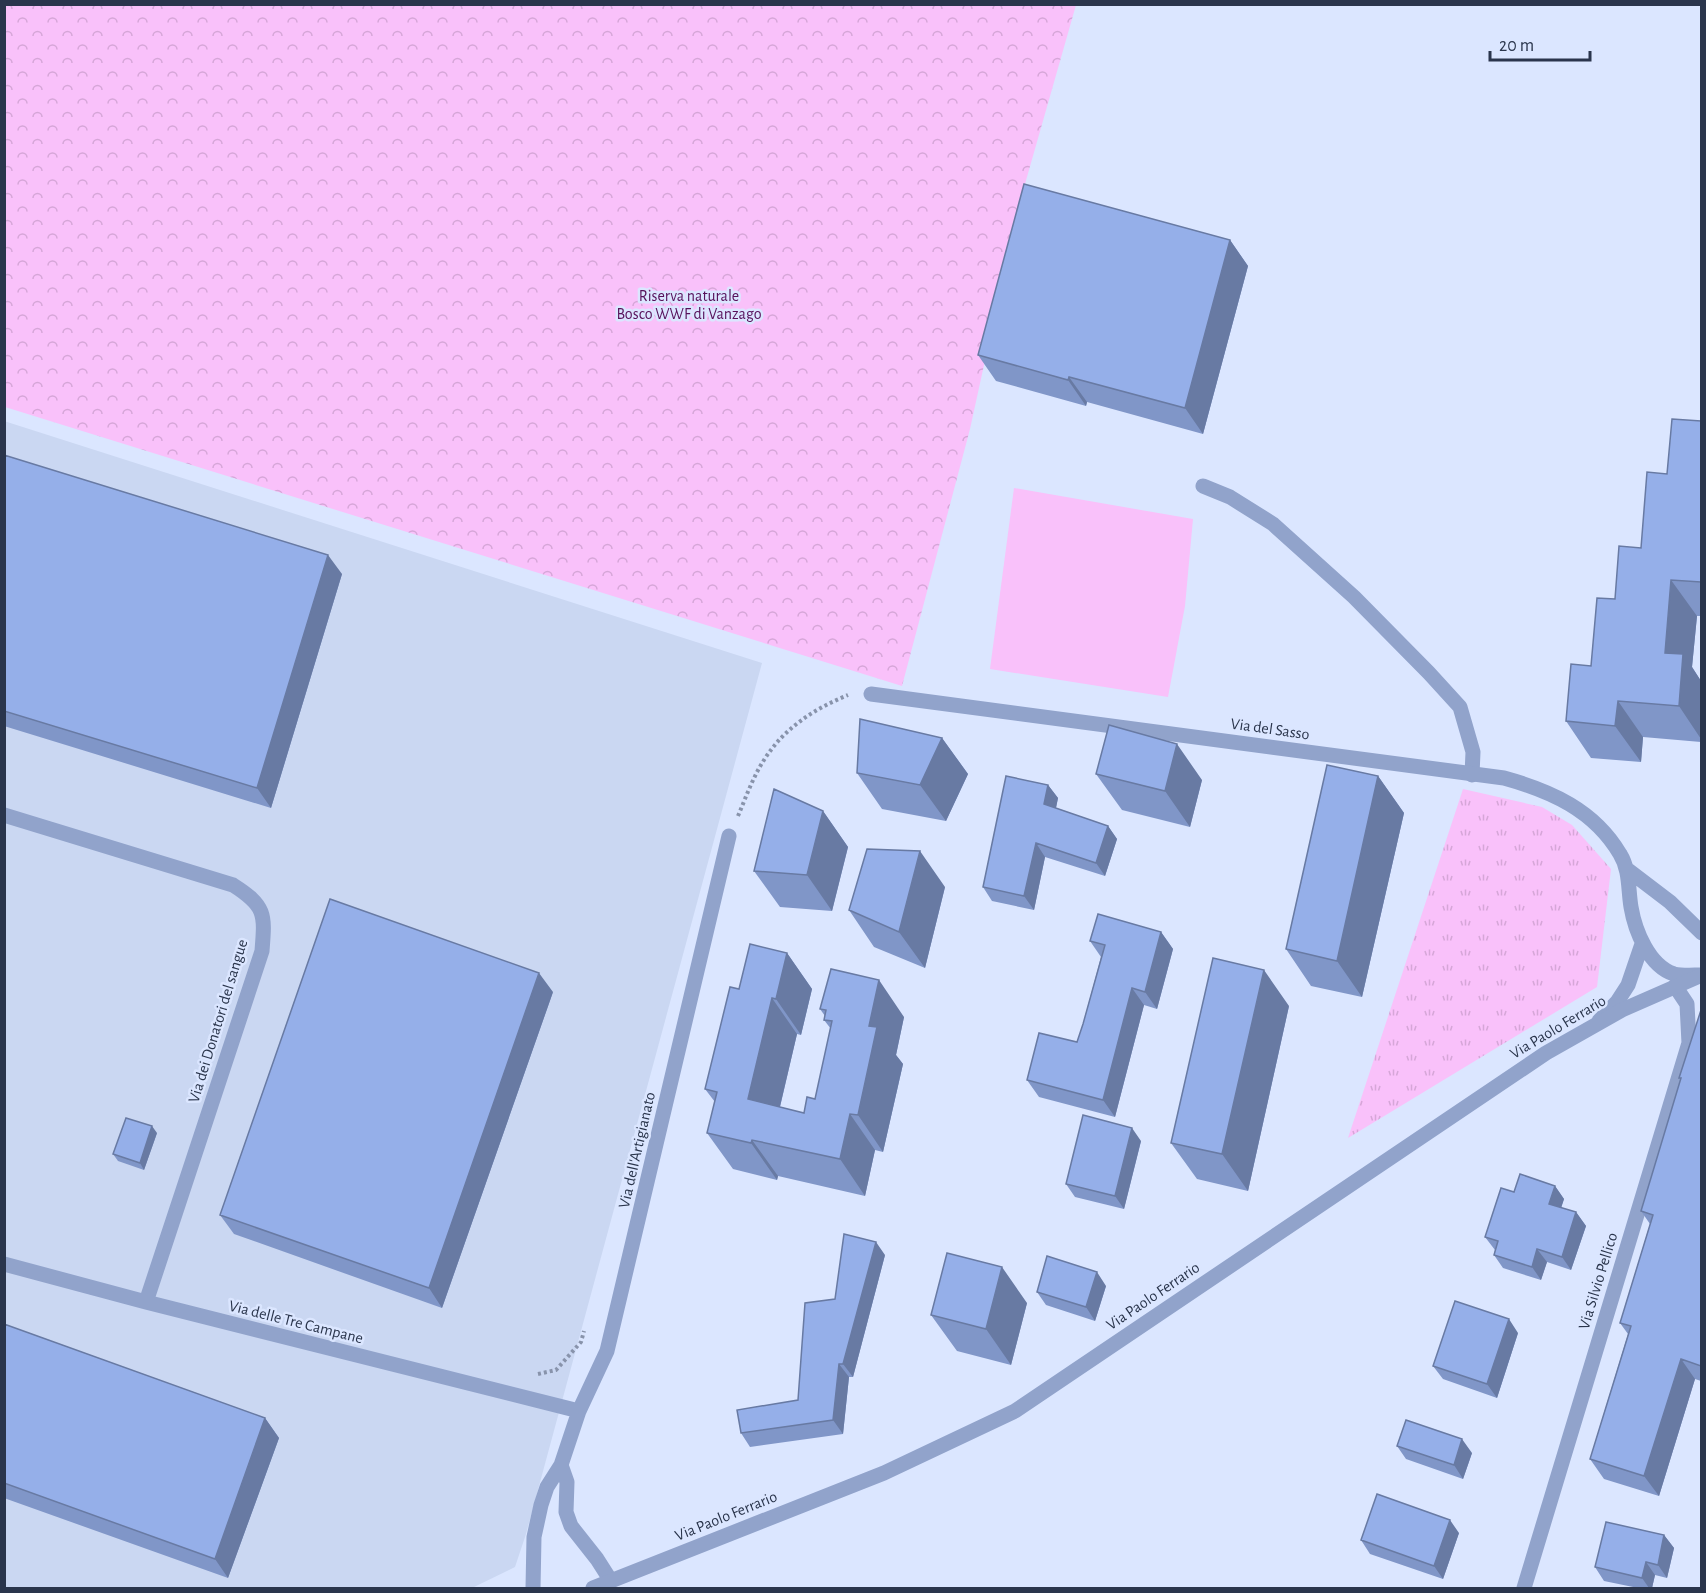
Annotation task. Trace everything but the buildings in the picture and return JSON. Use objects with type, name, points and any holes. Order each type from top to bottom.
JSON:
[{"type":"street","points":[[1203,486],[1230,497],[1273,524],[1354,597],[1437,682],[1460,707],[1473,752],[1472,774]]},
{"type":"street","name":"Via del Sasso","points":[[871,694],[1504,778],[1534,787],[1582,812],[1603,830],[1621,855],[1628,870],[1632,909],[1642,944],[1665,970],[1676,975],[1701,975]]},
{"type":"street","name":"Via dei Donatori del sangue","points":[[4,815],[233,885],[250,896],[261,910],[264,928],[262,951],[146,1302]]},
{"type":"street","name":"Via dell'Artigianato","points":[[533,1588],[534,1537],[541,1505],[547,1486],[561,1465],[579,1411],[607,1351],[729,836]]},
{"type":"street","name":"Via del Sasso","points":[[1628,870],[1670,902],[1701,933]]},
{"type":"street","points":[[1596,1024],[1617,1002],[1628,985],[1642,944]]},
{"type":"street","name":"Via Paolo Ferrario","points":[[593,1588],[884,1473],[1015,1411],[1521,1069],[1596,1024],[1701,975]]},
{"type":"street","name":"Via Silvio Pellico","points":[[1524,1588],[1689,1043],[1688,1004],[1675,986]]},
{"type":"street","name":"Via delle Tre Campane","points":[[4,1264],[579,1411]]},
{"type":"street","name":"Via dell'Artigianato","points":[[561,1465],[567,1482],[566,1512],[571,1526],[611,1581]]},
{"type":"path","points":[[729,836],[764,760],[796,722],[817,708],[849,694],[871,694]]},
{"type":"path","points":[[530,1376],[556,1370],[581,1342],[584,1331]]},
{"type":"shaded area","points":[[4,421],[762,663],[526,1534],[515,1567],[472,1588],[5,1588]]},
{"type":"green space","name":"Riserva naturale Bosco WWF di Vanzago","points":[[4,5],[1076,5],[1019,205],[970,429],[902,686],[5,407]]},
{"type":"green space","points":[[1014,488],[1193,519],[1185,606],[1168,697],[990,669]]},
{"type":"green space","points":[[1463,789],[1542,807],[1572,825],[1611,869],[1597,987],[1348,1138]]}]
